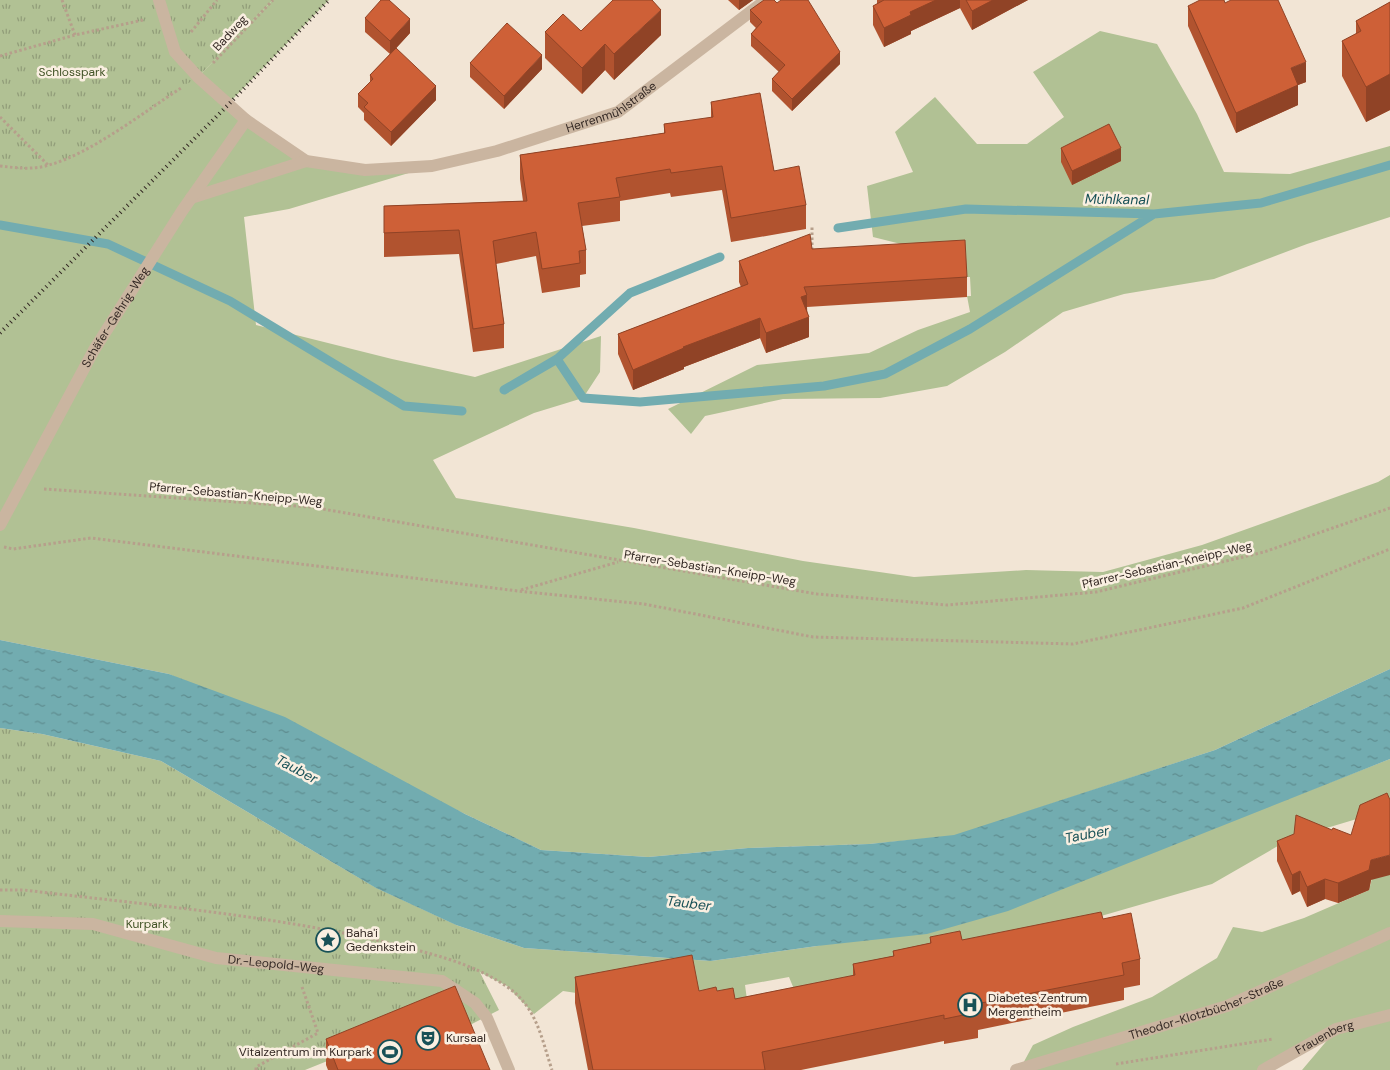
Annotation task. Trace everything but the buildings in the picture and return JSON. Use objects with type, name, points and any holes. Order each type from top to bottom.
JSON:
[{"type":"street","points":[[159,0],[175,52],[198,77],[246,120],[306,161]]},
{"type":"street","name":"Herrenmühlstraße","points":[[306,161],[365,170],[432,166],[505,149],[618,112],[766,0]]},
{"type":"street","name":"Schäfer-Gehrig-Weg","points":[[0,525],[94,350],[182,211],[246,120]]},
{"type":"street","points":[[191,198],[306,161]]},
{"type":"street","name":"Dr.-Leopold-Weg","points":[[0,921],[93,924],[216,958],[442,981],[475,1003],[487,1018],[509,1070]]},
{"type":"street","name":"Theodor-Klotzbücher-Straße","points":[[1016,1070],[1227,1006],[1390,933]]},
{"type":"street","name":"Frauenberg","points":[[1263,1070],[1336,1029],[1390,1016]]},
{"type":"path","points":[[62,0],[75,35]]},
{"type":"path","points":[[175,52],[217,0]]},
{"type":"path","name":"Badweg","points":[[0,166],[22,169],[48,165],[77,155],[198,77],[273,0]]},
{"type":"path","points":[[0,56],[75,35],[163,15]]},
{"type":"path","points":[[0,118],[48,165]]},
{"type":"path","points":[[812,225],[812,251]]},
{"type":"path","name":"Pfarrer-Sebastian-Kneipp-Weg","points":[[20,487],[311,507],[619,562],[817,594],[947,605],[1096,592],[1264,552],[1390,508]]},
{"type":"path","points":[[0,546],[13,549],[92,538],[518,591],[644,604],[813,637],[1073,644],[1243,608],[1390,549]]},
{"type":"path","points":[[518,591],[619,562]]},
{"type":"path","points":[[0,890],[24,890],[336,930],[455,960],[507,986],[534,1014],[552,1070]]},
{"type":"path","points":[[256,1070],[256,1067],[318,1033],[295,966]]},
{"type":"path","points":[[1108,1065],[1279,1038]]},
{"type":"green space","points":[[0,0],[198,77],[273,0],[329,0],[229,103],[306,161],[365,170],[432,166],[289,209],[244,217],[256,325],[392,359],[475,377],[601,336],[600,372],[583,398],[534,413],[433,460],[456,498],[634,528],[803,561],[914,577],[1026,570],[1103,572],[1202,545],[1378,482],[1390,475],[1390,669],[1215,750],[954,836],[869,844],[748,848],[648,857],[541,850],[169,674],[0,640]]},
{"type":"green space","name":"Schlosspark","points":[[0,0],[273,0],[198,77],[77,155],[48,165],[22,169],[0,166]]},
{"type":"green space","points":[[1100,31],[1157,44],[1197,114],[1224,172],[1290,174],[1390,146],[1390,217],[1307,244],[1214,279],[1124,294],[1063,312],[1005,352],[947,386],[880,398],[783,399],[705,416],[691,434],[668,409],[757,365],[869,353],[918,330],[970,312],[967,296],[971,296],[970,277],[967,277],[965,260],[873,237],[867,186],[913,172],[895,132],[935,97],[977,144],[1027,144],[1064,117],[1033,72]]},
{"type":"green space","points":[[0,728],[272,828],[376,888],[456,925],[524,948],[711,961],[817,946],[1205,831],[1390,759],[1390,809],[1290,839],[1212,884],[1056,929],[803,1011],[789,977],[745,985],[748,1007],[603,997],[563,991],[534,1014],[507,986]]},
{"type":"green space","name":"Kurpark","points":[[0,728],[42,734],[161,761],[376,888],[456,925],[499,1010],[470,1025],[457,1009],[305,1070],[0,1070]]},
{"type":"green space","points":[[1373,874],[1390,875],[1390,1070],[1302,1070],[1335,1031],[1263,1070],[1016,1070],[1020,1069],[1033,1045],[1073,1027],[1152,997],[1217,958],[1233,927],[1262,932],[1304,918],[1369,890]]},
{"type":"water","name":"Tauber","points":[[0,640],[169,674],[285,717],[465,814],[541,850],[648,857],[748,848],[869,844],[954,835],[1215,750],[1390,669],[1390,759],[1008,911],[927,934],[817,946],[711,961],[524,948],[456,925],[376,888],[161,761],[42,734],[0,728]]},
{"type":"waterway","name":"Mühlkanal","points":[[838,228],[966,209],[1154,214],[1261,203],[1390,165]]},
{"type":"waterway","points":[[557,359],[583,398],[640,402],[824,386],[885,374],[970,329],[1154,214]]},
{"type":"waterway","points":[[0,225],[108,244],[230,301],[404,406],[462,411]]},
{"type":"waterway","points":[[504,390],[557,359],[630,293],[720,257]]},
{"type":"railway","points":[[0,333],[229,104],[329,0]]},
{"type":"place","name":"Baha'i Gedenkstein","points":[[328,940]]},
{"type":"place","name":"Diabetes Zentrum Mergentheim","points":[[970,1005]]},
{"type":"place","name":"Kursaal","points":[[428,1038]]},
{"type":"place","name":"Vitalzentrum im Kurpark","points":[[390,1052]]}]
